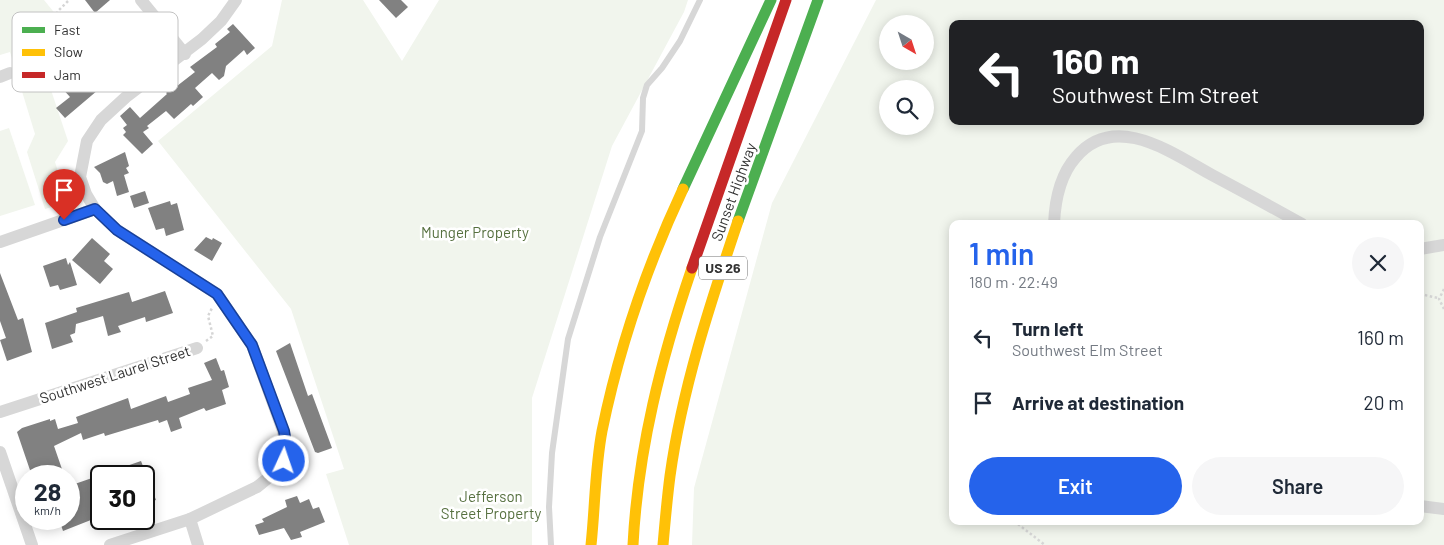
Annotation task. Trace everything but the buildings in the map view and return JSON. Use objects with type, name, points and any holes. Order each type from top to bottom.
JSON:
[{"type":"highway","points":[[591,545],[602,433],[635,306],[680,195],[771,0]]},
{"type":"highway","name":"Sunset Highway","points":[[633,545],[639,477],[667,349],[687,282],[786,0]]},
{"type":"highway","name":"Sunset Highway","points":[[663,545],[670,473],[688,383],[735,234],[818,0]]},
{"type":"street","points":[[141,0],[151,12]]},
{"type":"street","points":[[178,59],[222,21],[236,0]]},
{"type":"street","points":[[178,45],[185,54]]},
{"type":"street","points":[[110,545],[190,520],[270,478],[279,469],[286,450],[284,431],[252,345],[217,294],[117,230],[95,209],[86,194],[80,177],[87,141],[101,120],[133,92]]},
{"type":"street","points":[[1055,220],[1061,183],[1072,162],[1092,142],[1111,136],[1137,139],[1166,150],[1295,220]]},
{"type":"street","points":[[0,242],[95,209]]},
{"type":"street","points":[[1424,248],[1444,245]]},
{"type":"street","name":"Southwest Laurel Street","points":[[0,412],[197,348]]},
{"type":"street","points":[[0,452],[32,545]]},
{"type":"street","points":[[1424,506],[1444,509]]},
{"type":"street","points":[[190,520],[198,545]]},
{"type":"lane","points":[[551,545],[549,507],[552,452],[571,330],[600,237],[642,131],[642,98],[647,85],[662,68],[680,42],[700,0]]},
{"type":"path","points":[[58,12],[69,0]]},
{"type":"path","points":[[1439,298],[1444,289]]},
{"type":"path","name":"Southwest Laurel Street","points":[[197,348],[213,336],[208,316],[217,294]]},
{"type":"path","points":[[1424,295],[1439,298]]},
{"type":"path","points":[[1439,298],[1444,308]]},
{"type":"path","points":[[1019,525],[1045,545]]},
{"type":"green space","points":[[0,0],[44,0],[54,12],[12,12],[12,59],[10,52],[0,55]]},
{"type":"green space","points":[[282,0],[363,0],[402,61],[439,0],[688,0],[684,12],[612,146],[532,398],[532,545],[349,545],[326,474],[344,469],[291,309],[158,141],[272,46]]},
{"type":"green space","points":[[876,0],[1444,0],[1444,545],[692,545],[694,488],[772,203]]},
{"type":"green space","points":[[22,92],[52,92],[68,141],[55,162],[68,202],[45,209],[27,152],[35,134]]},
{"type":"green space","points":[[9,128],[35,205],[0,216],[0,131]]},
{"type":"traffic: fast","points":[[683,189],[771,0]]},
{"type":"traffic: fast","points":[[738,221],[818,0]]},
{"type":"traffic: slow","points":[[591,545],[596,474],[602,431],[617,369],[635,308],[683,189]]},
{"type":"traffic: slow","points":[[663,545],[675,443],[689,379],[707,315],[738,221]]},
{"type":"traffic: slow","points":[[633,545],[640,474],[653,405],[670,336],[692,268]]},
{"type":"traffic: jam","points":[[692,268],[786,0]]},
{"type":"route","points":[[64,220],[95,209],[117,230],[217,294],[252,345],[284,431],[286,450],[284,461]]},
{"type":"park label","name":"Munger Property","points":[[475,233]]},
{"type":"park label","name":"Jefferson Street Property","points":[[491,506]]}]
